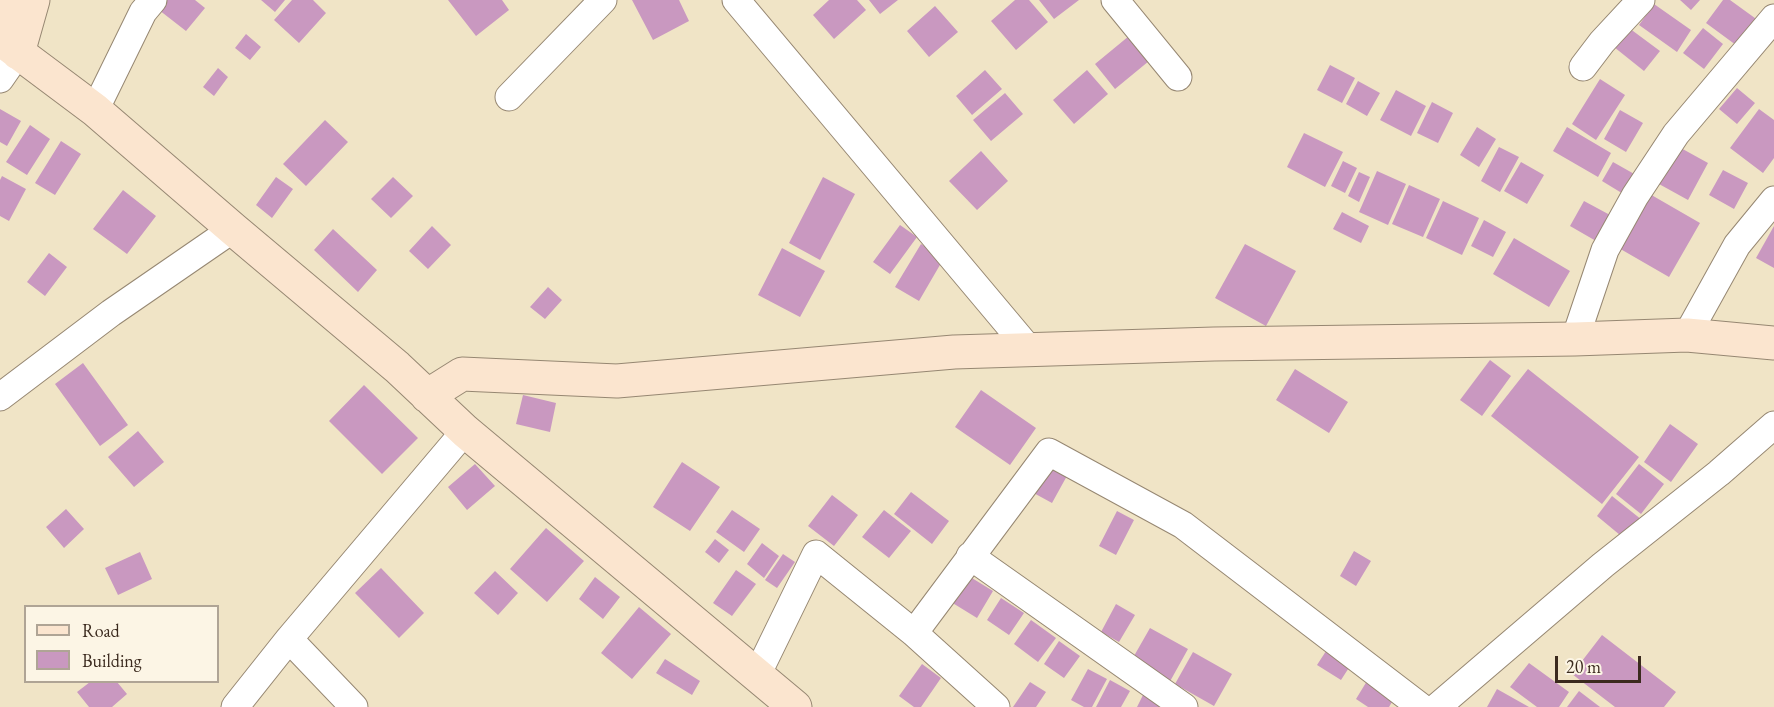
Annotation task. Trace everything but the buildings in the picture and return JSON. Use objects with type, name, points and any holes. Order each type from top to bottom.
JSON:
[{"type":"street","points":[[0,12],[16,0]]},
{"type":"street","points":[[33,0],[6,57],[95,110],[397,367],[465,431],[795,707]]},
{"type":"street","points":[[95,110],[143,12],[153,0]]},
{"type":"street","points":[[509,98],[603,0]]},
{"type":"street","points":[[736,0],[1029,350]]},
{"type":"street","points":[[1115,0],[1178,76]]},
{"type":"street","points":[[1583,67],[1602,42],[1641,0]]},
{"type":"street","points":[[1575,339],[1605,250],[1635,196],[1676,134],[1774,18]]},
{"type":"street","points":[[1687,335],[1737,244],[1774,200]]},
{"type":"street","points":[[0,397],[111,313],[233,229]]},
{"type":"street","points":[[427,396],[462,374],[618,381],[954,352],[1214,344],[1575,339],[1687,335],[1774,343]]},
{"type":"street","points":[[1437,707],[1603,564],[1719,473],[1774,425]]},
{"type":"street","points":[[235,707],[289,639],[465,431]]},
{"type":"street","points":[[914,633],[1048,452],[1183,525],[1421,707]]},
{"type":"street","points":[[758,675],[816,554],[914,633],[996,707]]},
{"type":"street","points":[[970,556],[1184,707]]},
{"type":"street","points":[[289,639],[354,707]]}]
